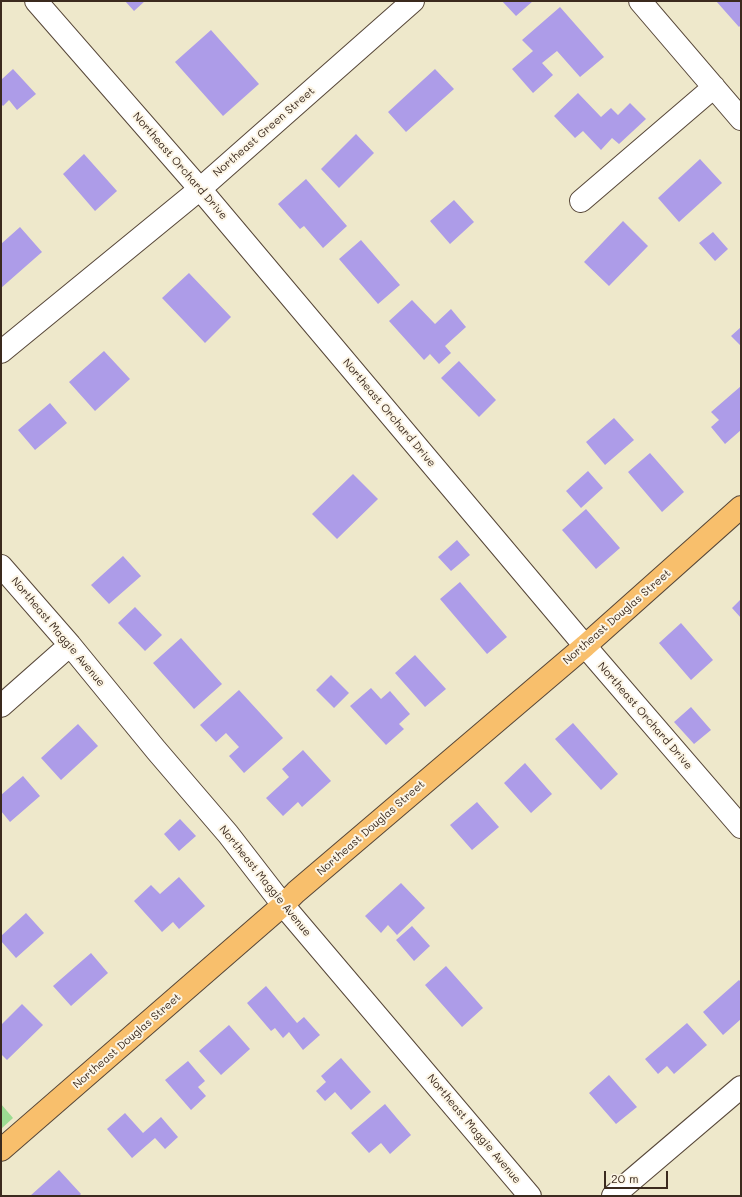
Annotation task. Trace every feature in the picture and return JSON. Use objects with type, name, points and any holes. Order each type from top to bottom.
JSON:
[{"type":"main road","name":"Northeast Douglas Street","points":[[1,1150],[302,887],[585,646],[741,507]]},
{"type":"street","name":"Northeast Orchard Drive","points":[[36,1],[200,189],[585,646],[741,827]]},
{"type":"street","name":"Northeast Green Street","points":[[1,352],[200,189],[413,1]]},
{"type":"street","points":[[640,1],[741,119]]},
{"type":"street","points":[[581,201],[714,87]]},
{"type":"street","name":"Northeast Maggie Avenue","points":[[1,566],[70,645],[156,750],[228,834],[283,905],[530,1196]]},
{"type":"street","points":[[1,706],[70,645]]},
{"type":"street","points":[[613,1196],[741,1087]]},
{"type":"green space","points":[[1,1104],[13,1118],[1,1129]]},
{"type":"building","points":[[125,1],[145,1],[134,11]]},
{"type":"building","points":[[502,1],[533,1],[516,16]]},
{"type":"building","points":[[716,1],[741,1],[741,25],[739,27]]},
{"type":"building","points":[[560,7],[604,57],[580,77],[557,51],[542,63],[553,75],[533,93],[512,69],[533,51],[522,40]]},
{"type":"building","points":[[211,30],[259,84],[223,116],[175,62]]},
{"type":"building","points":[[13,69],[36,94],[17,110],[9,100],[3,106],[1,104],[1,80]]},
{"type":"building","points":[[435,69],[454,89],[406,132],[388,112]]},
{"type":"building","points":[[578,93],[601,117],[611,108],[618,115],[630,103],[646,119],[619,144],[612,138],[601,150],[583,131],[575,138],[554,116]]},
{"type":"building","points":[[356,134],[374,153],[339,188],[321,169]]},
{"type":"building","points":[[84,154],[117,191],[95,211],[63,174]]},
{"type":"building","points":[[700,159],[722,183],[679,222],[658,198]]},
{"type":"building","points":[[306,179],[347,226],[323,248],[304,226],[300,229],[278,204]]},
{"type":"building","points":[[454,200],[474,222],[450,244],[430,221]]},
{"type":"building","points":[[623,221],[648,246],[609,286],[584,262]]},
{"type":"building","points":[[20,227],[42,252],[1,288],[1,244]]},
{"type":"building","points":[[713,232],[728,249],[715,261],[699,243]]},
{"type":"building","points":[[361,240],[400,285],[378,304],[339,259]]},
{"type":"building","points":[[189,273],[231,317],[205,343],[162,298]]},
{"type":"building","points":[[412,300],[435,324],[451,309],[466,327],[445,346],[451,353],[439,364],[430,354],[424,360],[389,321]]},
{"type":"building","points":[[741,327],[741,346],[731,336]]},
{"type":"building","points":[[104,351],[130,379],[95,411],[69,382]]},
{"type":"building","points":[[459,361],[496,400],[479,417],[441,378]]},
{"type":"building","points":[[741,386],[741,430],[725,444],[711,427],[719,420],[711,412]]},
{"type":"building","points":[[50,403],[67,423],[35,450],[18,430]]},
{"type":"building","points":[[614,418],[634,440],[605,465],[586,442]]},
{"type":"building","points":[[650,453],[684,492],[662,512],[628,472]]},
{"type":"building","points":[[588,471],[603,488],[581,508],[566,491]]},
{"type":"building","points":[[353,474],[378,499],[337,539],[312,514]]},
{"type":"building","points":[[586,509],[620,548],[596,569],[562,530]]},
{"type":"building","points":[[457,540],[470,555],[451,571],[438,557]]},
{"type":"building","points":[[123,556],[141,576],[109,604],[91,585]]},
{"type":"building","points":[[460,582],[507,637],[487,654],[440,599]]},
{"type":"building","points":[[741,599],[741,618],[732,608]]},
{"type":"building","points":[[135,607],[162,635],[145,651],[118,623]]},
{"type":"building","points":[[681,623],[713,660],[691,680],[659,643]]},
{"type":"building","points":[[181,638],[222,684],[194,709],[153,663]]},
{"type":"building","points":[[415,655],[446,689],[425,707],[395,673]]},
{"type":"building","points":[[331,675],[349,693],[334,708],[316,690]]},
{"type":"building","points":[[371,688],[381,699],[390,691],[410,714],[399,724],[404,729],[386,745],[350,706]]},
{"type":"building","points":[[239,690],[283,738],[244,773],[229,756],[239,747],[226,733],[216,742],[200,725]]},
{"type":"building","points":[[691,707],[711,730],[694,744],[674,722]]},
{"type":"building","points":[[573,723],[618,774],[601,790],[555,739]]},
{"type":"building","points":[[78,724],[98,746],[61,780],[41,758]]},
{"type":"building","points":[[303,750],[331,781],[302,807],[298,802],[283,816],[266,798],[289,777],[282,769]]},
{"type":"building","points":[[525,763],[552,794],[531,813],[504,783]]},
{"type":"building","points":[[23,776],[40,796],[10,822],[1,811],[1,795]]},
{"type":"building","points":[[477,802],[499,827],[472,850],[450,825]]},
{"type":"building","points":[[180,819],[196,836],[179,851],[164,834]]},
{"type":"building","points":[[179,877],[205,906],[179,929],[173,922],[162,932],[134,901],[151,885],[160,894]]},
{"type":"building","points":[[401,883],[425,908],[397,935],[388,925],[381,933],[365,916]]},
{"type":"building","points":[[26,913],[44,933],[16,958],[1,941],[1,936]]},
{"type":"building","points":[[412,926],[430,946],[414,961],[396,940]]},
{"type":"building","points":[[91,953],[108,973],[71,1006],[53,986]]},
{"type":"building","points":[[446,966],[483,1008],[462,1027],[425,985]]},
{"type":"building","points":[[739,980],[741,982],[741,1019],[723,1035],[703,1012]]},
{"type":"building","points":[[266,986],[297,1023],[304,1017],[320,1035],[303,1050],[289,1032],[283,1038],[275,1028],[271,1031],[247,1003]]},
{"type":"building","points":[[22,1004],[43,1025],[7,1060],[1,1054],[1,1025]]},
{"type":"building","points":[[687,1023],[707,1045],[674,1074],[667,1066],[658,1074],[645,1059]]},
{"type":"building","points":[[229,1025],[250,1049],[221,1075],[199,1051]]},
{"type":"building","points":[[341,1058],[371,1092],[351,1110],[335,1092],[325,1101],[316,1091],[326,1082],[321,1076]]},
{"type":"building","points":[[188,1061],[205,1081],[198,1087],[206,1096],[191,1110],[165,1080]]},
{"type":"building","points":[[609,1075],[637,1107],[616,1124],[589,1093]]},
{"type":"building","points":[[385,1104],[411,1135],[390,1154],[381,1143],[369,1153],[351,1133]]},
{"type":"building","points":[[125,1113],[143,1133],[161,1117],[178,1137],[165,1149],[155,1138],[132,1158],[107,1129]]},
{"type":"building","points":[[59,1170],[81,1194],[79,1196],[30,1196]]}]
